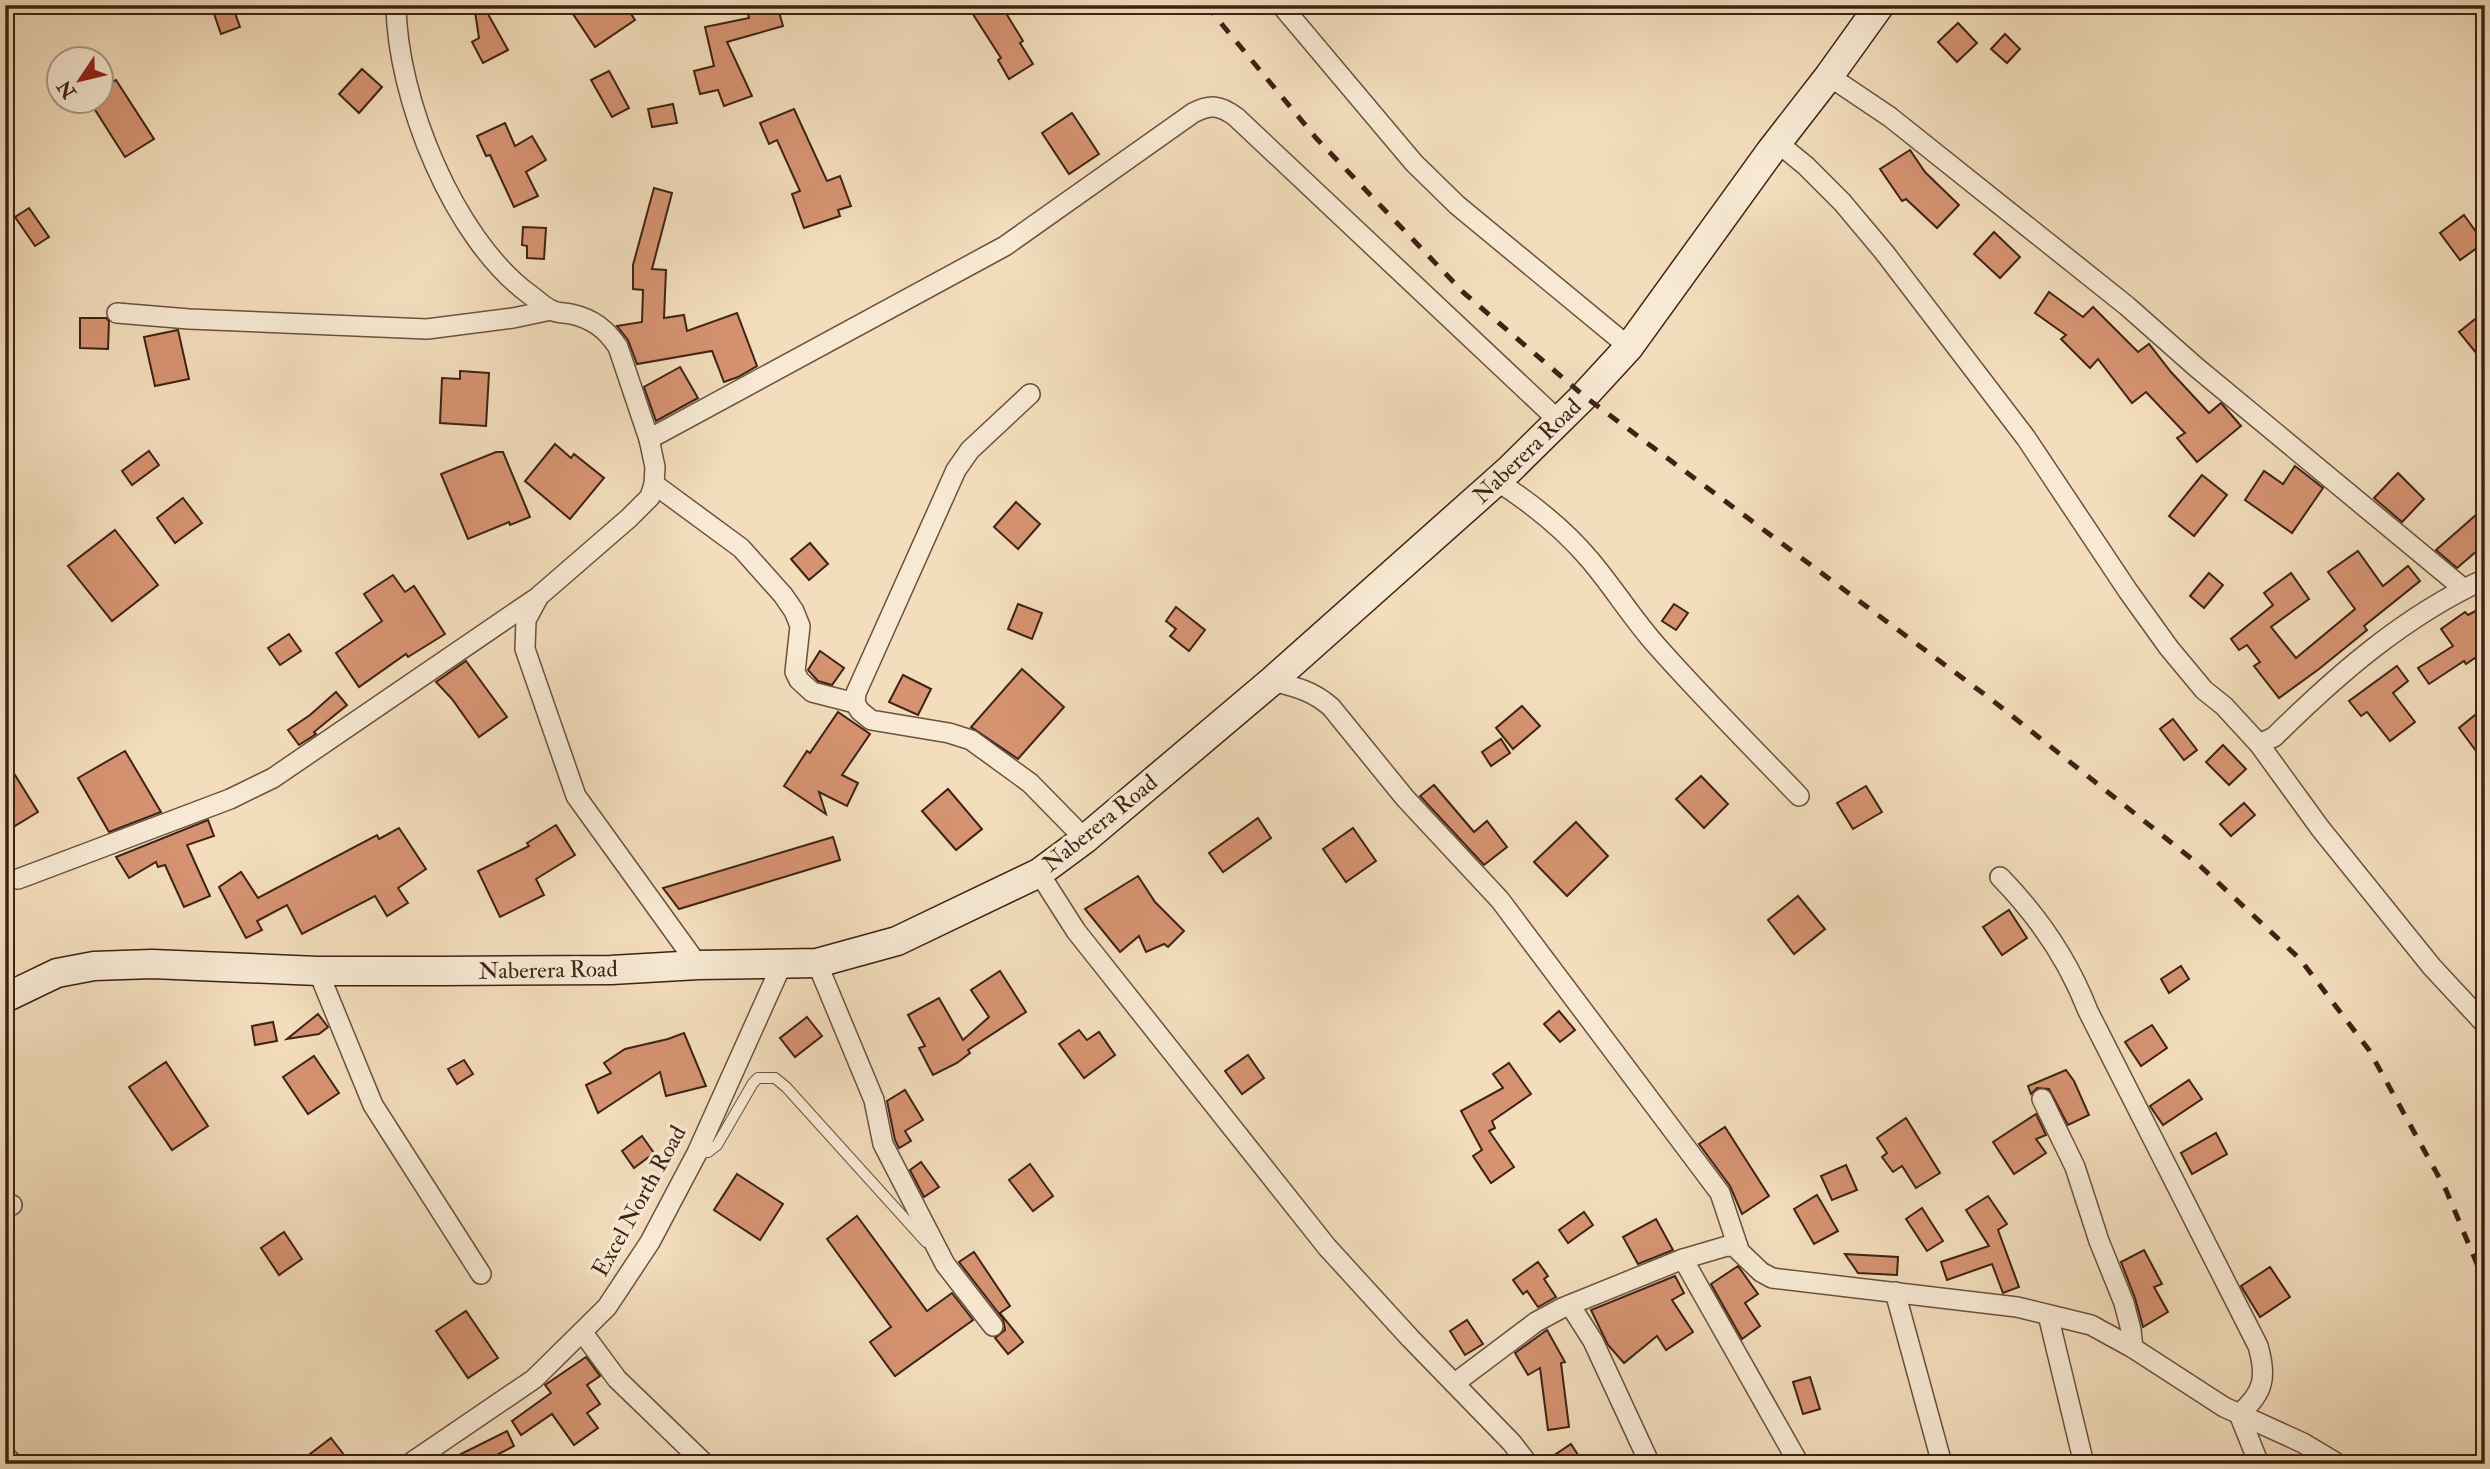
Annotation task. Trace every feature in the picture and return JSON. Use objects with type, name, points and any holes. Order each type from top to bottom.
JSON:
[{"type":"street","points":[[396,5],[402,56],[421,133],[444,184],[477,240],[498,267],[551,310]]},
{"type":"street","points":[[1281,5],[1414,163],[1457,205],[1629,348]]},
{"type":"street","name":"Naberera Road","points":[[5,998],[57,973],[94,966],[152,964],[318,971],[611,970],[817,962],[897,941],[1040,873],[1085,839],[1272,681],[1497,481],[1559,421],[1629,348],[1881,5]]},
{"type":"street","points":[[1829,76],[1890,117],[2127,306],[2196,367],[2464,589]]},
{"type":"street","points":[[649,439],[1005,246],[1193,113],[1208,106],[1217,106],[1236,117],[1559,421]]},
{"type":"street","points":[[1778,143],[1833,193],[1884,253],[2026,438],[2169,648],[2204,690],[2224,706],[2259,744],[2320,828],[2432,967],[2485,1024]]},
{"type":"street","points":[[18,879],[230,799],[273,778],[539,596],[629,518],[650,497],[654,484],[655,467],[649,439],[618,347],[610,334],[585,317],[551,310],[513,318],[427,329],[362,328],[117,313]]},
{"type":"street","points":[[855,703],[856,693],[956,470],[970,450],[1030,394]]},
{"type":"street","points":[[1497,481],[1523,498],[1570,539],[1592,562],[1625,609],[1655,644],[1799,796]]},
{"type":"street","points":[[654,484],[741,548],[783,595],[800,626],[795,672],[799,680],[813,692],[855,703],[871,720],[949,733],[971,740],[1030,783],[1085,839]]},
{"type":"street","points":[[2259,744],[2274,737],[2368,650],[2464,589],[2485,579]]},
{"type":"street","points":[[539,596],[526,620],[526,649],[570,785],[598,828],[698,965]]},
{"type":"street","points":[[1272,681],[1305,689],[1331,707],[1405,799],[1500,900],[1720,1193],[1738,1250],[1761,1272],[1772,1278],[2017,1307],[2091,1325],[2133,1348],[2224,1407],[2303,1443],[2338,1464]]},
{"type":"street","points":[[1040,873],[1076,931],[1327,1247],[1410,1338],[1512,1443],[1528,1464]]},
{"type":"street","points":[[2000,877],[2035,917],[2067,963],[2088,1011],[2258,1346],[2263,1362],[2259,1392],[2253,1403],[2239,1414]]},
{"type":"street","points":[[817,962],[874,1100],[883,1144],[945,1264],[993,1326]]},
{"type":"street","name":"Excel North Road","points":[[409,1464],[431,1458],[534,1379],[607,1307],[650,1241],[697,1153],[782,964]]},
{"type":"street","points":[[318,971],[373,1105],[481,1274]]},
{"type":"street","points":[[2042,1098],[2075,1167],[2099,1241],[2124,1303],[2133,1348]]},
{"type":"street","points":[[1455,1383],[1536,1322],[1570,1305],[1683,1259],[1727,1246],[1738,1247]]},
{"type":"street","points":[[1683,1259],[1799,1464]]},
{"type":"street","points":[[1895,1292],[1942,1464]]},
{"type":"street","points":[[1570,1305],[1593,1341],[1650,1464]]},
{"type":"street","points":[[2048,1315],[2084,1464]]},
{"type":"street","points":[[583,1333],[617,1379],[705,1464]]},
{"type":"street","points":[[2239,1414],[2259,1464]]},
{"type":"street","points":[[5,1456],[14,1464]]},
{"type":"lane","points":[[697,1153],[708,1152],[717,1145],[758,1078],[775,1078],[945,1264]]},
{"type":"building","points":[[211,5],[232,5],[240,27],[221,34]]},
{"type":"building","points":[[474,5],[483,5],[508,50],[483,63],[472,42],[479,38]]},
{"type":"building","points":[[586,5],[625,5],[635,20],[595,47],[573,14]]},
{"type":"building","points":[[746,5],[777,5],[783,26],[727,42],[752,96],[724,106],[718,90],[700,94],[694,71],[714,66],[705,27],[749,18]]},
{"type":"building","points":[[967,5],[1001,5],[1023,41],[1020,43],[1033,64],[1009,79],[998,60],[1001,58]]},
{"type":"building","points":[[1958,23],[1977,43],[1957,62],[1938,42]]},
{"type":"building","points":[[2005,34],[2020,49],[2007,63],[1991,49]]},
{"type":"building","points":[[362,69],[382,87],[359,113],[339,94]]},
{"type":"building","points":[[609,71],[629,108],[612,117],[591,80]]},
{"type":"building","points":[[116,80],[154,139],[125,157],[99,116],[116,116]]},
{"type":"building","points":[[673,104],[677,123],[652,127],[648,109]]},
{"type":"building","points":[[794,109],[827,181],[840,176],[851,206],[838,210],[840,216],[804,228],[792,194],[800,191],[777,140],[769,144],[760,123]]},
{"type":"building","points":[[1072,113],[1099,154],[1069,174],[1042,133]]},
{"type":"building","points":[[505,123],[515,146],[532,136],[546,160],[526,172],[538,196],[514,207],[490,155],[486,156],[477,136]]},
{"type":"building","points":[[1910,150],[1925,172],[1959,205],[1937,228],[1906,199],[1902,201],[1880,169]]},
{"type":"building","points":[[654,188],[672,193],[652,269],[666,270],[664,318],[684,315],[687,331],[737,313],[757,366],[738,377],[724,382],[712,351],[637,364],[628,340],[617,326],[642,322],[643,290],[633,289],[633,265]]},
{"type":"building","points":[[29,208],[49,237],[35,246],[15,217]]},
{"type":"building","points":[[2464,215],[2484,243],[2460,260],[2440,233]]},
{"type":"building","points":[[523,227],[546,228],[544,259],[527,258],[527,246],[522,245]]},
{"type":"building","points":[[1994,232],[2020,257],[2000,278],[1974,254]]},
{"type":"building","points":[[2049,292],[2083,317],[2093,307],[2138,352],[2149,344],[2209,413],[2221,403],[2241,426],[2197,462],[2177,438],[2185,433],[2146,392],[2132,403],[2098,359],[2090,368],[2061,339],[2066,335],[2035,313]]},
{"type":"building","points":[[2485,311],[2485,364],[2459,332]]},
{"type":"building","points":[[80,318],[106,318],[109,321],[108,349],[80,348]]},
{"type":"building","points":[[178,330],[189,379],[155,386],[144,337]]},
{"type":"building","points":[[680,367],[698,398],[656,421],[644,387]]},
{"type":"building","points":[[460,371],[489,373],[486,426],[440,423],[442,378],[460,379]]},
{"type":"building","points":[[555,444],[571,458],[574,454],[604,478],[570,519],[525,481]]},
{"type":"building","points":[[149,451],[159,465],[132,485],[122,471]]},
{"type":"building","points":[[496,452],[503,452],[530,517],[510,525],[509,522],[468,539],[441,474]]},
{"type":"building","points":[[2295,466],[2323,488],[2292,533],[2245,500],[2264,471],[2283,484]]},
{"type":"building","points":[[2398,473],[2424,499],[2402,522],[2374,498]]},
{"type":"building","points":[[2202,475],[2227,495],[2194,536],[2169,516]]},
{"type":"building","points":[[183,498],[202,523],[175,543],[157,518]]},
{"type":"building","points":[[1016,502],[1040,524],[1018,549],[994,527]]},
{"type":"building","points":[[2485,507],[2485,544],[2457,568],[2436,550]]},
{"type":"building","points":[[115,530],[158,585],[112,621],[68,566]]},
{"type":"building","points":[[810,543],[828,564],[809,580],[791,559]]},
{"type":"building","points":[[2358,551],[2383,586],[2408,566],[2420,581],[2364,626],[2367,630],[2279,698],[2254,666],[2260,662],[2247,645],[2239,650],[2231,639],[2273,605],[2264,593],[2291,573],[2309,599],[2271,627],[2296,658],[2355,609],[2328,572]]},
{"type":"building","points":[[2209,573],[2223,585],[2204,608],[2190,596]]},
{"type":"building","points":[[393,575],[405,592],[414,586],[445,634],[408,657],[406,654],[359,687],[336,653],[382,621],[364,594]]},
{"type":"building","points":[[1018,604],[1042,613],[1032,639],[1008,629]]},
{"type":"building","points":[[1674,604],[1688,613],[1676,630],[1662,621]]},
{"type":"building","points":[[2485,606],[2485,651],[2429,684],[2418,668],[2453,646],[2441,629],[2465,612],[2468,615]]},
{"type":"building","points":[[1176,607],[1205,630],[1189,651],[1170,636],[1176,629],[1166,621]]},
{"type":"building","points":[[289,634],[301,651],[280,665],[268,648]]},
{"type":"building","points":[[820,651],[844,668],[832,685],[818,681],[808,670]]},
{"type":"building","points":[[466,661],[507,717],[479,737],[452,699],[436,682]]},
{"type":"building","points":[[2397,666],[2408,681],[2393,693],[2415,722],[2390,741],[2367,712],[2361,716],[2349,701]]},
{"type":"building","points":[[1022,669],[1064,707],[1018,759],[971,727]]},
{"type":"building","points":[[903,675],[931,689],[918,715],[889,702]]},
{"type":"building","points":[[336,692],[347,705],[314,732],[316,734],[299,745],[288,730]]},
{"type":"building","points":[[1522,706],[1540,726],[1513,749],[1496,728]]},
{"type":"building","points":[[838,712],[870,734],[842,775],[858,783],[847,806],[819,792],[826,814],[784,786]]},
{"type":"building","points":[[2475,715],[2485,728],[2485,763],[2459,728]]},
{"type":"building","points":[[2173,719],[2197,750],[2184,760],[2160,729]]},
{"type":"building","points":[[1501,739],[1510,753],[1491,766],[1482,752]]},
{"type":"building","points":[[2223,745],[2246,769],[2229,785],[2206,762]]},
{"type":"building","points":[[125,751],[161,812],[109,832],[78,778]]},
{"type":"building","points":[[5,759],[38,812],[5,832]]},
{"type":"building","points":[[1701,776],[1728,804],[1704,828],[1676,799]]},
{"type":"building","points":[[1434,785],[1474,832],[1487,821],[1507,847],[1484,865],[1420,796]]},
{"type":"building","points":[[1866,786],[1882,812],[1853,829],[1837,803]]},
{"type":"building","points":[[948,789],[982,829],[956,850],[922,811]]},
{"type":"building","points":[[2244,803],[2255,815],[2231,836],[2220,824]]},
{"type":"building","points":[[1258,818],[1271,838],[1223,872],[1209,853]]},
{"type":"building","points":[[208,820],[214,836],[187,845],[210,896],[184,907],[165,865],[158,867],[156,862],[129,878],[116,857]]},
{"type":"building","points":[[1576,822],[1608,856],[1567,896],[1534,862]]},
{"type":"building","points":[[556,825],[575,855],[536,879],[544,895],[500,917],[478,871],[529,846],[527,843]]},
{"type":"building","points":[[399,828],[426,869],[398,888],[408,903],[387,916],[375,896],[302,934],[287,905],[257,921],[262,930],[246,938],[219,887],[241,872],[258,898],[377,835],[379,839]]},
{"type":"building","points":[[1353,828],[1376,861],[1346,882],[1323,849]]},
{"type":"building","points":[[833,837],[840,860],[679,909],[663,888]]},
{"type":"building","points":[[1138,876],[1155,902],[1184,931],[1168,947],[1164,944],[1146,952],[1139,936],[1120,952],[1085,909]]},
{"type":"building","points":[[1798,896],[1825,929],[1794,954],[1768,920]]},
{"type":"building","points":[[2009,910],[2027,938],[2002,955],[1983,927]]},
{"type":"building","points":[[2181,966],[2189,979],[2169,993],[2161,979]]},
{"type":"building","points":[[1000,971],[1026,1012],[968,1050],[970,1053],[957,1063],[933,1075],[919,1048],[925,1046],[908,1015],[939,998],[963,1040],[989,1017],[971,990]]},
{"type":"building","points":[[1559,1011],[1575,1030],[1560,1042],[1544,1024]]},
{"type":"building","points":[[318,1014],[328,1027],[319,1034],[287,1039]]},
{"type":"building","points":[[807,1017],[822,1036],[795,1057],[780,1038]]},
{"type":"building","points":[[273,1022],[277,1041],[255,1045],[252,1026]]},
{"type":"building","points":[[2152,1025],[2167,1048],[2141,1066],[2125,1042]]},
{"type":"building","points":[[1079,1030],[1087,1040],[1099,1032],[1115,1055],[1084,1078],[1059,1044]]},
{"type":"building","points":[[684,1033],[706,1086],[666,1096],[660,1072],[598,1113],[586,1085],[611,1073],[604,1063],[625,1049]]},
{"type":"building","points":[[1248,1055],[1264,1078],[1242,1094],[1225,1071]]},
{"type":"building","points":[[314,1056],[339,1093],[308,1114],[283,1077]]},
{"type":"building","points":[[464,1060],[473,1074],[457,1084],[448,1069]]},
{"type":"building","points":[[166,1062],[208,1126],[172,1150],[129,1087]]},
{"type":"building","points":[[1509,1063],[1531,1094],[1492,1121],[1495,1128],[1489,1131],[1514,1167],[1491,1183],[1473,1156],[1482,1150],[1461,1111],[1503,1088],[1493,1074]]},
{"type":"building","points":[[2066,1070],[2074,1081],[2089,1115],[2068,1125],[2049,1089],[2037,1088],[2031,1094],[2028,1086]]},
{"type":"building","points":[[2189,1080],[2202,1099],[2163,1125],[2150,1106]]},
{"type":"building","points":[[905,1090],[923,1120],[905,1131],[911,1141],[899,1148],[887,1101]]},
{"type":"building","points":[[2036,1114],[2046,1135],[2036,1139],[2046,1153],[2014,1174],[1993,1142]]},
{"type":"building","points":[[1906,1118],[1940,1173],[1916,1188],[1902,1166],[1893,1172],[1882,1157],[1887,1153],[1877,1138]]},
{"type":"building","points":[[1725,1127],[1769,1196],[1742,1214],[1730,1186],[1699,1144]]},
{"type":"building","points":[[2216,1133],[2227,1154],[2192,1174],[2181,1153]]},
{"type":"building","points":[[642,1136],[654,1153],[634,1168],[622,1151]]},
{"type":"building","points":[[921,1162],[939,1187],[924,1197],[910,1170]]},
{"type":"building","points":[[1030,1164],[1053,1196],[1033,1211],[1009,1180]]},
{"type":"building","points":[[1846,1165],[1857,1190],[1832,1200],[1821,1176]]},
{"type":"building","points":[[737,1174],[783,1204],[760,1240],[714,1210]]},
{"type":"building","points":[[1817,1195],[1838,1231],[1814,1244],[1794,1209]]},
{"type":"building","points":[[1988,1196],[2007,1224],[1998,1230],[2019,1287],[2003,1293],[1992,1264],[1947,1280],[1941,1262],[1989,1246],[1966,1210]]},
{"type":"building","points":[[1922,1208],[1943,1241],[1927,1251],[1906,1219]]},
{"type":"building","points":[[1584,1212],[1593,1225],[1568,1243],[1559,1230]]},
{"type":"building","points":[[857,1216],[927,1311],[952,1293],[973,1320],[895,1376],[870,1342],[891,1327],[827,1239]]},
{"type":"building","points":[[1656,1219],[1673,1250],[1638,1264],[1623,1237]]},
{"type":"building","points":[[284,1232],[302,1259],[279,1275],[261,1248]]},
{"type":"building","points":[[2144,1250],[2162,1284],[2154,1287],[2168,1312],[2143,1327],[2121,1262]]},
{"type":"building","points":[[974,1252],[1010,1306],[1000,1313],[1023,1342],[1008,1354],[995,1338],[1005,1330],[1003,1319],[959,1262]]},
{"type":"building","points":[[1845,1254],[1898,1257],[1897,1275],[1858,1273]]},
{"type":"building","points":[[1538,1262],[1548,1276],[1544,1279],[1556,1297],[1538,1307],[1527,1291],[1523,1294],[1513,1280]]},
{"type":"building","points":[[1738,1266],[1758,1294],[1745,1303],[1760,1326],[1742,1339],[1711,1284]]},
{"type":"building","points":[[2270,1267],[2290,1297],[2260,1317],[2241,1286]]},
{"type":"building","points":[[1675,1276],[1684,1293],[1672,1300],[1693,1332],[1666,1350],[1657,1336],[1624,1363],[1608,1345],[1591,1310]]},
{"type":"building","points":[[466,1311],[498,1358],[468,1378],[436,1331]]},
{"type":"building","points":[[1467,1320],[1483,1344],[1465,1355],[1450,1331]]},
{"type":"building","points":[[1547,1330],[1565,1362],[1561,1363],[1569,1427],[1548,1430],[1540,1368],[1528,1375],[1515,1353]]},
{"type":"building","points":[[586,1357],[600,1376],[587,1385],[600,1404],[587,1413],[598,1428],[574,1445],[552,1414],[521,1435],[512,1421],[551,1393],[545,1385]]},
{"type":"building","points":[[1810,1377],[1820,1409],[1803,1414],[1793,1382]]},
{"type":"building","points":[[507,1431],[514,1446],[479,1464],[441,1464]]},
{"type":"building","points":[[331,1438],[351,1464],[297,1464]]},
{"type":"building","points":[[1571,1444],[1584,1464],[1541,1464]]},
{"type":"railway","points":[[1206,5],[1316,138],[1464,293],[1584,396],[1992,700],[2197,863],[2300,959],[2369,1050],[2446,1190],[2485,1283]]}]
